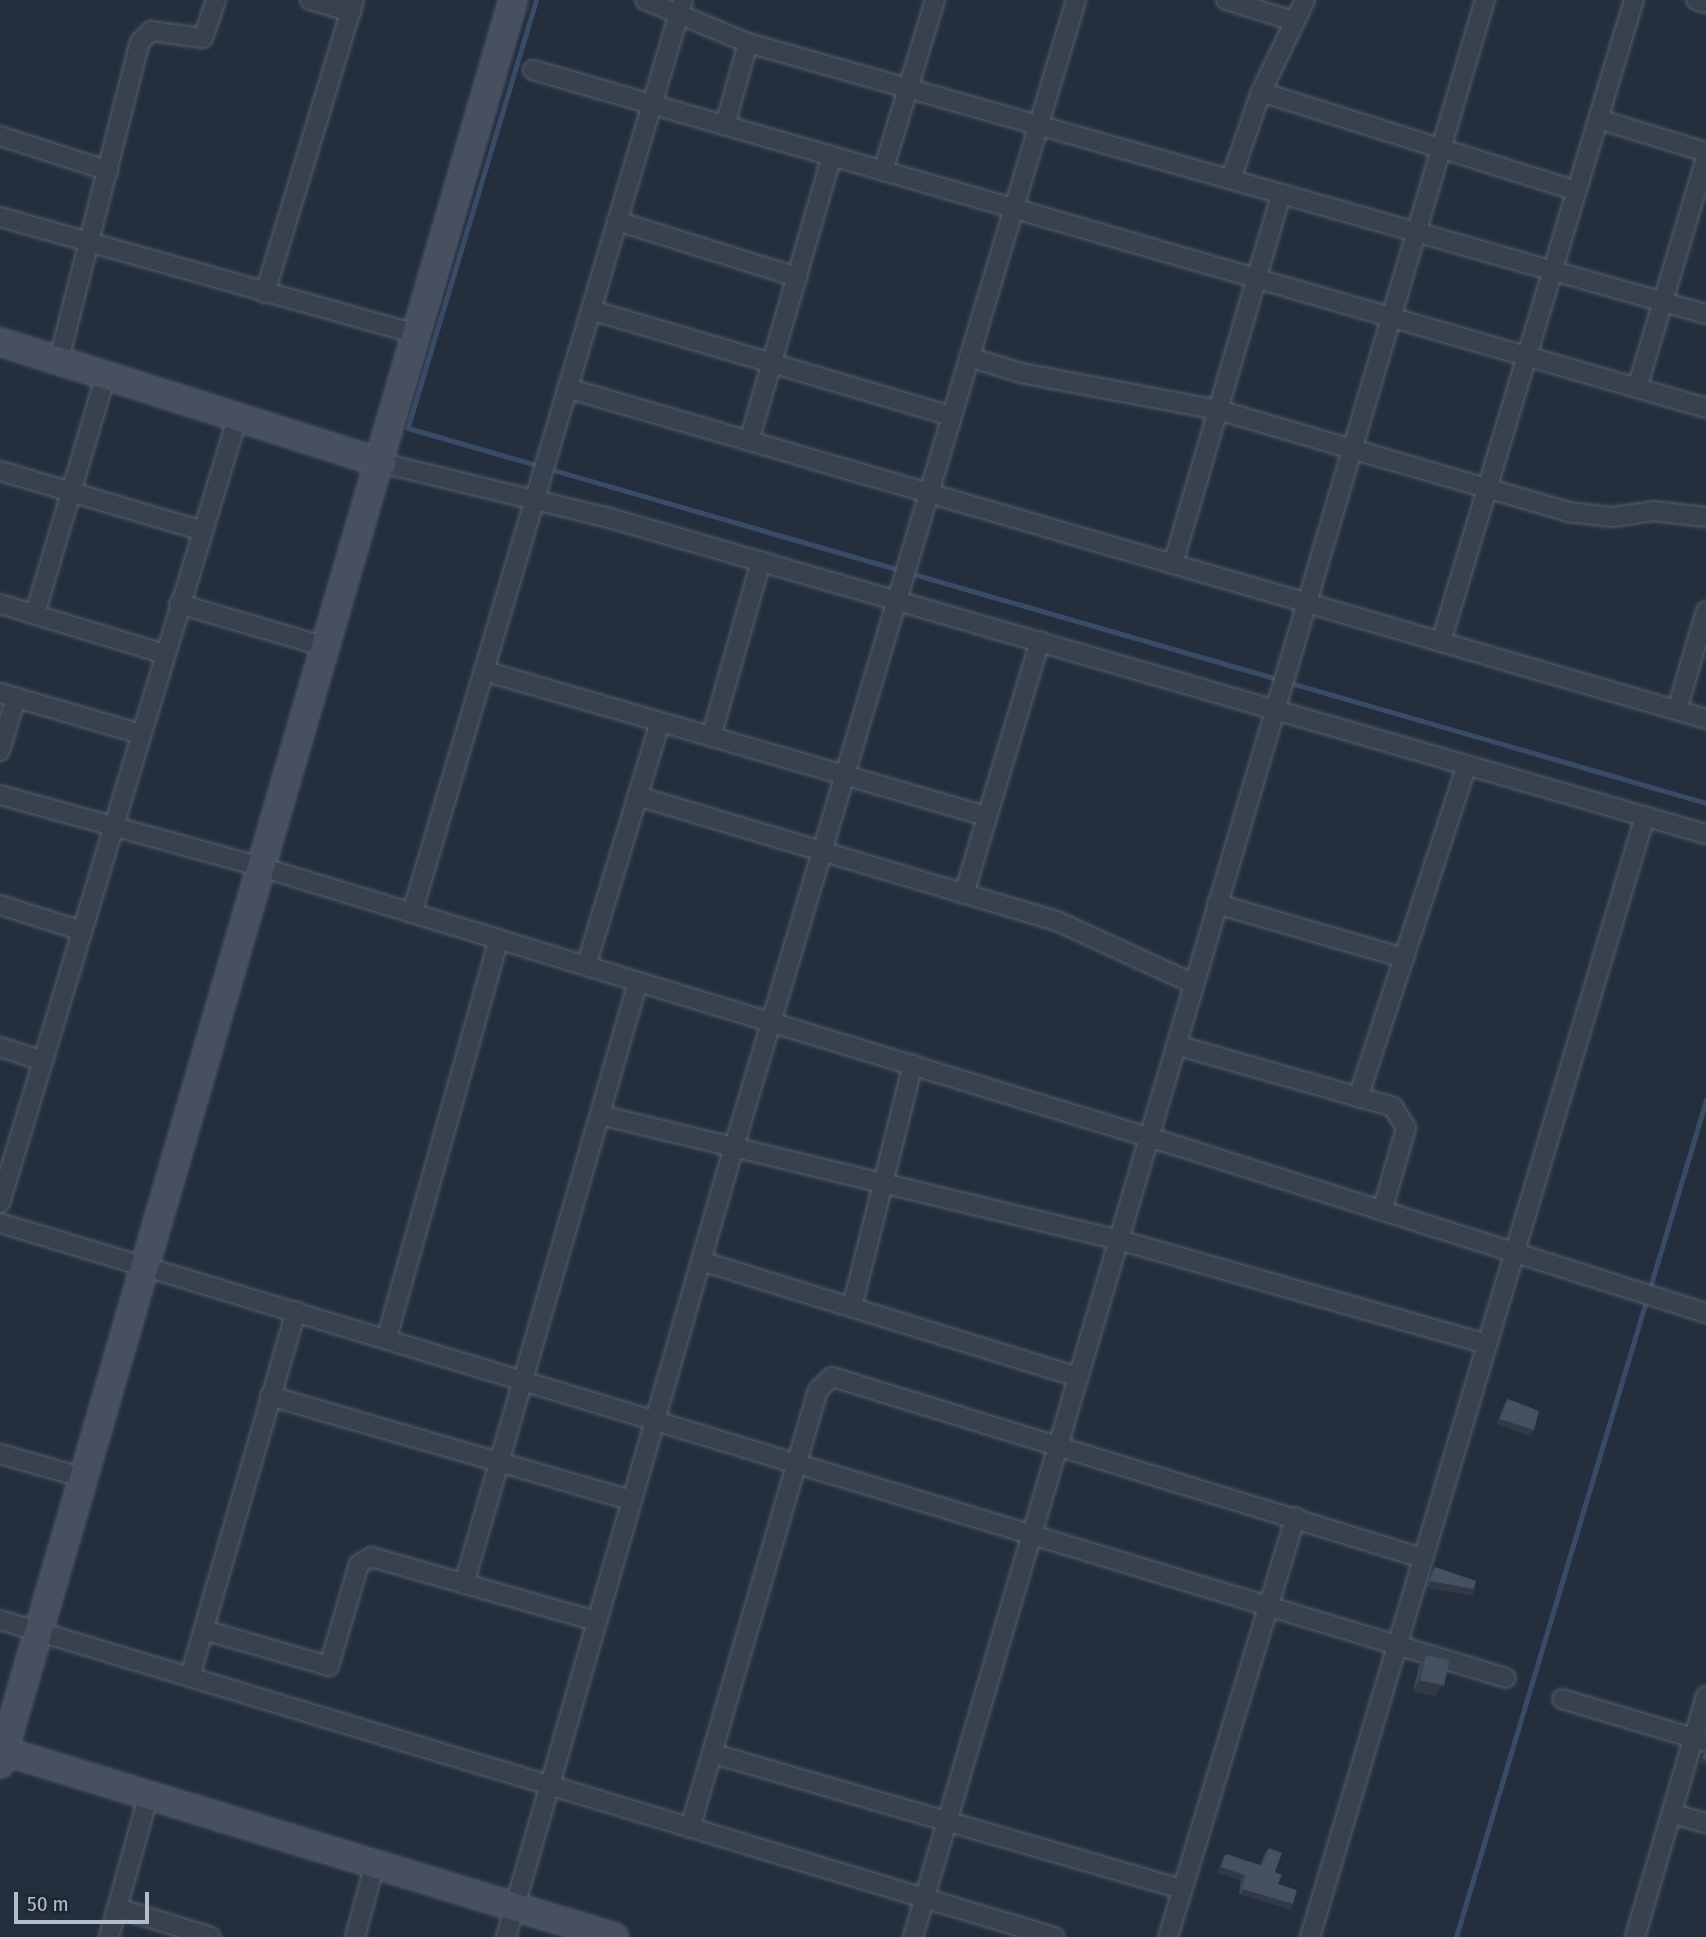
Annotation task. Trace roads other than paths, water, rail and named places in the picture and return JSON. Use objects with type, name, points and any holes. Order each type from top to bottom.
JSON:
[{"type":"main road","points":[[513,0],[382,463],[1,1755],[614,1937]]},
{"type":"main road","points":[[0,342],[105,378],[382,463]]},
{"type":"street","points":[[58,363],[109,171],[139,42],[151,31],[203,38],[216,0]]},
{"type":"street","points":[[265,293],[353,6],[310,0]]},
{"type":"street","points":[[645,0],[681,7],[748,43],[1706,314]]},
{"type":"street","points":[[883,171],[935,0]]},
{"type":"street","points":[[506,1937],[630,1500],[1076,0]]},
{"type":"street","points":[[1226,0],[1294,21]]},
{"type":"street","points":[[1231,179],[1261,92],[1306,0]]},
{"type":"street","points":[[913,1937],[1485,0]]},
{"type":"street","points":[[1441,642],[1634,0]]},
{"type":"street","points":[[1696,0],[1706,3]]},
{"type":"street","points":[[412,913],[681,7]]},
{"type":"street","points":[[725,125],[748,43]]},
{"type":"street","points":[[533,70],[1706,408]]},
{"type":"street","points":[[1261,92],[1577,191]]},
{"type":"street","points":[[1598,119],[1706,152]]},
{"type":"street","points":[[0,136],[109,171]]},
{"type":"street","points":[[748,441],[832,156]]},
{"type":"street","points":[[1637,388],[1706,158]]},
{"type":"street","points":[[1173,564],[1281,194]]},
{"type":"street","points":[[0,217],[417,334]]},
{"type":"street","points":[[617,220],[797,277]]},
{"type":"street","points":[[590,310],[951,416]]},
{"type":"street","points":[[968,357],[1021,373],[1218,410],[1568,512],[1612,517],[1654,511],[1706,517]]},
{"type":"street","points":[[35,614],[105,378]]},
{"type":"street","points":[[567,388],[1706,719]]},
{"type":"street","points":[[0,1203],[237,419]]},
{"type":"street","points":[[382,463],[536,497],[1706,834]]},
{"type":"street","points":[[0,471],[202,531]]},
{"type":"street","points":[[711,737],[761,561]]},
{"type":"street","points":[[0,604],[165,654]]},
{"type":"street","points":[[179,604],[326,647]]},
{"type":"street","points":[[1677,710],[1706,611]]},
{"type":"street","points":[[964,894],[1040,641]]},
{"type":"street","points":[[484,671],[986,816]]},
{"type":"street","points":[[0,751],[8,695],[141,734]]},
{"type":"street","points":[[586,966],[660,722]]},
{"type":"street","points":[[1358,1098],[1466,765]]},
{"type":"street","points":[[0,795],[261,867],[499,939],[1149,1137],[1706,1313]]},
{"type":"street","points":[[637,796],[822,849],[1069,926],[1194,984]]},
{"type":"street","points":[[1310,1937],[1645,816]]},
{"type":"street","points":[[1217,904],[1404,958]]},
{"type":"street","points":[[0,905],[82,930]]},
{"type":"street","points":[[387,1337],[499,939]]},
{"type":"street","points":[[464,1584],[638,982]]},
{"type":"street","points":[[1176,1045],[1393,1107],[1406,1128],[1382,1210]]},
{"type":"street","points":[[0,1047],[43,1061]]},
{"type":"street","points":[[852,1307],[912,1065]]},
{"type":"street","points":[[600,1115],[733,1150],[883,1180],[1119,1240],[1488,1344]]},
{"type":"street","points":[[0,1223],[387,1337],[1506,1678]]},
{"type":"street","points":[[701,1261],[1079,1377]]},
{"type":"street","points":[[190,1676],[296,1311]]},
{"type":"street","points":[[690,1828],[715,1754],[818,1390],[832,1377],[1059,1450],[1296,1517],[1422,1558]]},
{"type":"street","points":[[270,1396],[630,1500]]},
{"type":"street","points":[[0,1454],[84,1478]]},
{"type":"street","points":[[1168,1937],[1296,1517]]},
{"type":"street","points":[[204,1630],[325,1667],[331,1662],[365,1558],[595,1621]]},
{"type":"street","points":[[0,1620],[550,1782],[690,1828],[1054,1937]]},
{"type":"street","points":[[1635,1937],[1700,1740],[1706,1696]]},
{"type":"street","points":[[1562,1699],[1700,1740]]},
{"type":"street","points":[[715,1754],[1181,1889]]},
{"type":"street","points":[[109,1937],[148,1797]]},
{"type":"street","points":[[1674,1814],[1706,1823]]},
{"type":"street","points":[[355,1937],[374,1867]]},
{"type":"street","points":[[118,1908],[211,1937]]},
{"type":"waterway","points":[[536,0],[408,428],[1706,803]]},
{"type":"waterway","points":[[1456,1937],[1706,1100]]}]
